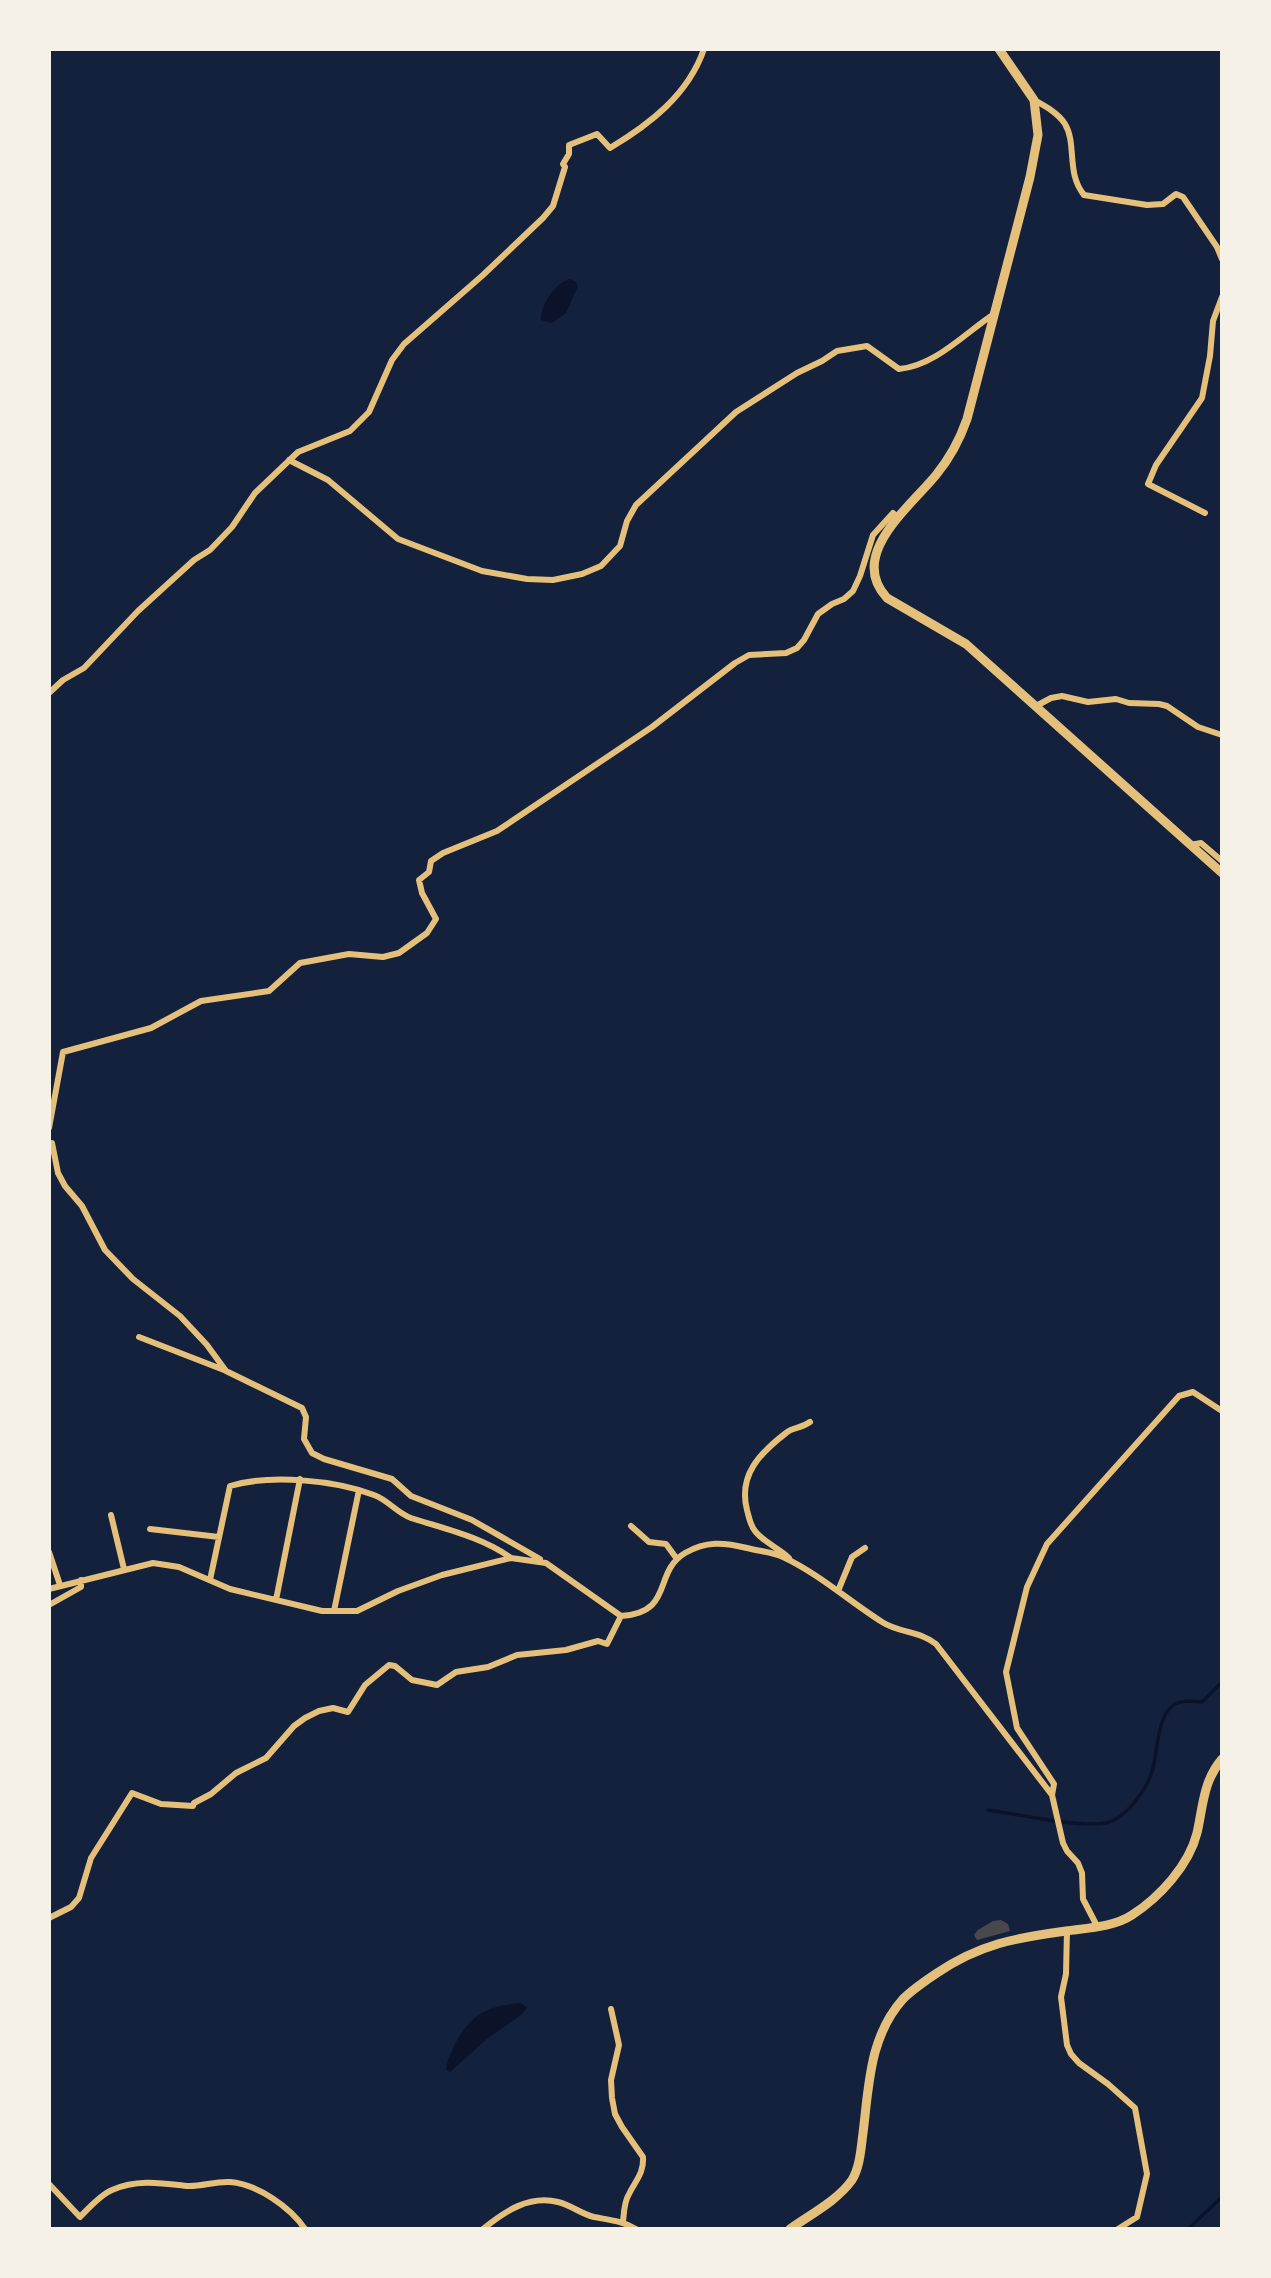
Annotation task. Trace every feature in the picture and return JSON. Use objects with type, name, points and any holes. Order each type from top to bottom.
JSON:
[{"type":"main road","points":[[999,49],[1034,100],[1038,135],[995,312],[960,439],[937,474],[899,517],[876,551],[874,575],[882,592],[895,604],[966,644],[1222,873]]},
{"type":"main road","points":[[790,2229],[834,2199],[854,2177],[873,2057],[886,2023],[905,1997],[942,1969],[984,1947],[1021,1937],[1097,1926],[1132,1915],[1161,1891],[1192,1850],[1208,1782],[1212,1771],[1222,1759]]},
{"type":"street","points":[[49,693],[63,680],[84,668],[138,611],[194,560],[210,550],[232,527],[255,493],[298,452],[350,431],[369,412],[392,360],[404,344],[483,275],[543,218],[552,206],[560,187],[569,145],[597,134],[610,148],[649,123],[684,85],[698,65],[704,49]]},
{"type":"street","points":[[1034,100],[1055,113],[1066,125],[1076,180],[1084,195],[1147,205],[1163,204],[1176,194],[1183,197],[1217,247],[1222,259]]},
{"type":"street","points":[[1205,513],[1147,484],[1156,465],[1202,398],[1213,321],[1222,297]]},
{"type":"street","points":[[289,460],[328,481],[398,539],[482,570],[527,579],[563,578],[601,566],[620,546],[636,505],[736,412],[776,385],[837,351],[853,347],[867,346],[899,369],[911,368],[934,357],[995,312]]},
{"type":"street","points":[[49,1128],[63,1052],[151,1028],[201,1002],[269,991],[300,963],[349,954],[383,957],[399,953],[413,944],[427,933],[436,919],[422,893],[419,880],[429,872],[431,861],[443,853],[497,831],[652,727],[749,654],[786,653],[797,648],[818,614],[853,591],[873,535],[893,513],[899,517]]},
{"type":"street","points":[[1035,706],[1062,696],[1088,702],[1116,699],[1129,703],[1159,704],[1167,706],[1198,727],[1222,735]]},
{"type":"street","points":[[1190,845],[1200,843],[1222,861]]},
{"type":"street","points":[[49,1144],[52,1143],[58,1173],[82,1206],[105,1250],[134,1279],[180,1317],[207,1345],[226,1371]]},
{"type":"street","points":[[139,1337],[226,1371],[302,1408],[306,1417],[304,1439],[312,1453],[392,1479],[411,1496],[472,1520],[546,1563],[621,1616],[636,1615],[654,1604],[674,1563],[683,1554],[705,1544],[716,1543],[781,1556],[838,1591],[884,1624],[928,1637],[1052,1795],[1067,1851],[1078,1863],[1082,1873],[1083,1899],[1097,1926]]},
{"type":"street","points":[[1052,1795],[1054,1784],[1017,1728],[1006,1672],[1027,1587],[1047,1544],[1179,1396],[1193,1392],[1222,1411]]},
{"type":"street","points":[[792,1562],[783,1552],[756,1533],[747,1512],[744,1488],[756,1461],[788,1431],[800,1430],[810,1422]]},
{"type":"street","points":[[210,1580],[230,1486],[276,1479],[300,1479],[359,1490],[377,1496],[407,1516],[465,1535],[511,1558],[546,1563]]},
{"type":"street","points":[[276,1600],[300,1479]]},
{"type":"street","points":[[334,1611],[359,1490]]},
{"type":"street","points":[[111,1515],[124,1569]]},
{"type":"street","points":[[631,1525],[649,1542],[666,1544],[677,1559]]},
{"type":"street","points":[[150,1530],[219,1537]]},
{"type":"street","points":[[838,1591],[852,1557],[865,1548]]},
{"type":"street","points":[[49,1552],[60,1585]]},
{"type":"street","points":[[49,1589],[153,1563],[179,1567],[230,1589],[321,1611],[356,1611],[398,1591],[442,1575],[511,1558]]},
{"type":"street","points":[[49,1605],[81,1587],[81,1580]]},
{"type":"street","points":[[49,1918],[71,1907],[79,1898],[91,1858],[132,1793],[161,1804],[193,1806],[236,1773],[266,1758],[304,1718],[333,1707],[348,1712],[365,1685],[389,1665],[395,1666],[414,1681],[437,1685],[456,1672],[488,1667],[517,1655],[558,1651],[598,1641],[607,1644],[621,1616]]},
{"type":"street","points":[[1068,1930],[1066,1974],[1061,1997],[1067,2045],[1079,2063],[1135,2108],[1147,2174],[1138,2217],[1118,2229]]},
{"type":"street","points":[[611,2009],[619,2045],[611,2080],[615,2114],[643,2157],[644,2165],[642,2174],[625,2203],[623,2222]]},
{"type":"street","points":[[49,2184],[80,2217],[111,2190],[131,2184],[152,2182],[189,2186],[231,2182],[277,2201],[290,2210],[305,2229]]},
{"type":"street","points":[[483,2229],[519,2204],[538,2202],[559,2202],[594,2217],[623,2222],[636,2229]]},
{"type":"water","points":[[570,279],[578,286],[566,313],[552,323],[541,320],[543,308],[550,295],[559,285]]},
{"type":"water","points":[[521,2003],[527,2008],[521,2015],[487,2039],[450,2072],[446,2070],[455,2044],[467,2025],[489,2009]]},
{"type":"building","points":[[1001,1920],[1008,1924],[1010,1931],[977,1940],[974,1935],[978,1930],[993,1921]]},
{"type":"waterway","points":[[988,1810],[1080,1824],[1114,1820],[1129,1809],[1146,1784],[1153,1768],[1160,1730],[1167,1711],[1181,1702],[1202,1702],[1222,1682]]},
{"type":"waterway","points":[[1188,2229],[1222,2197]]}]
